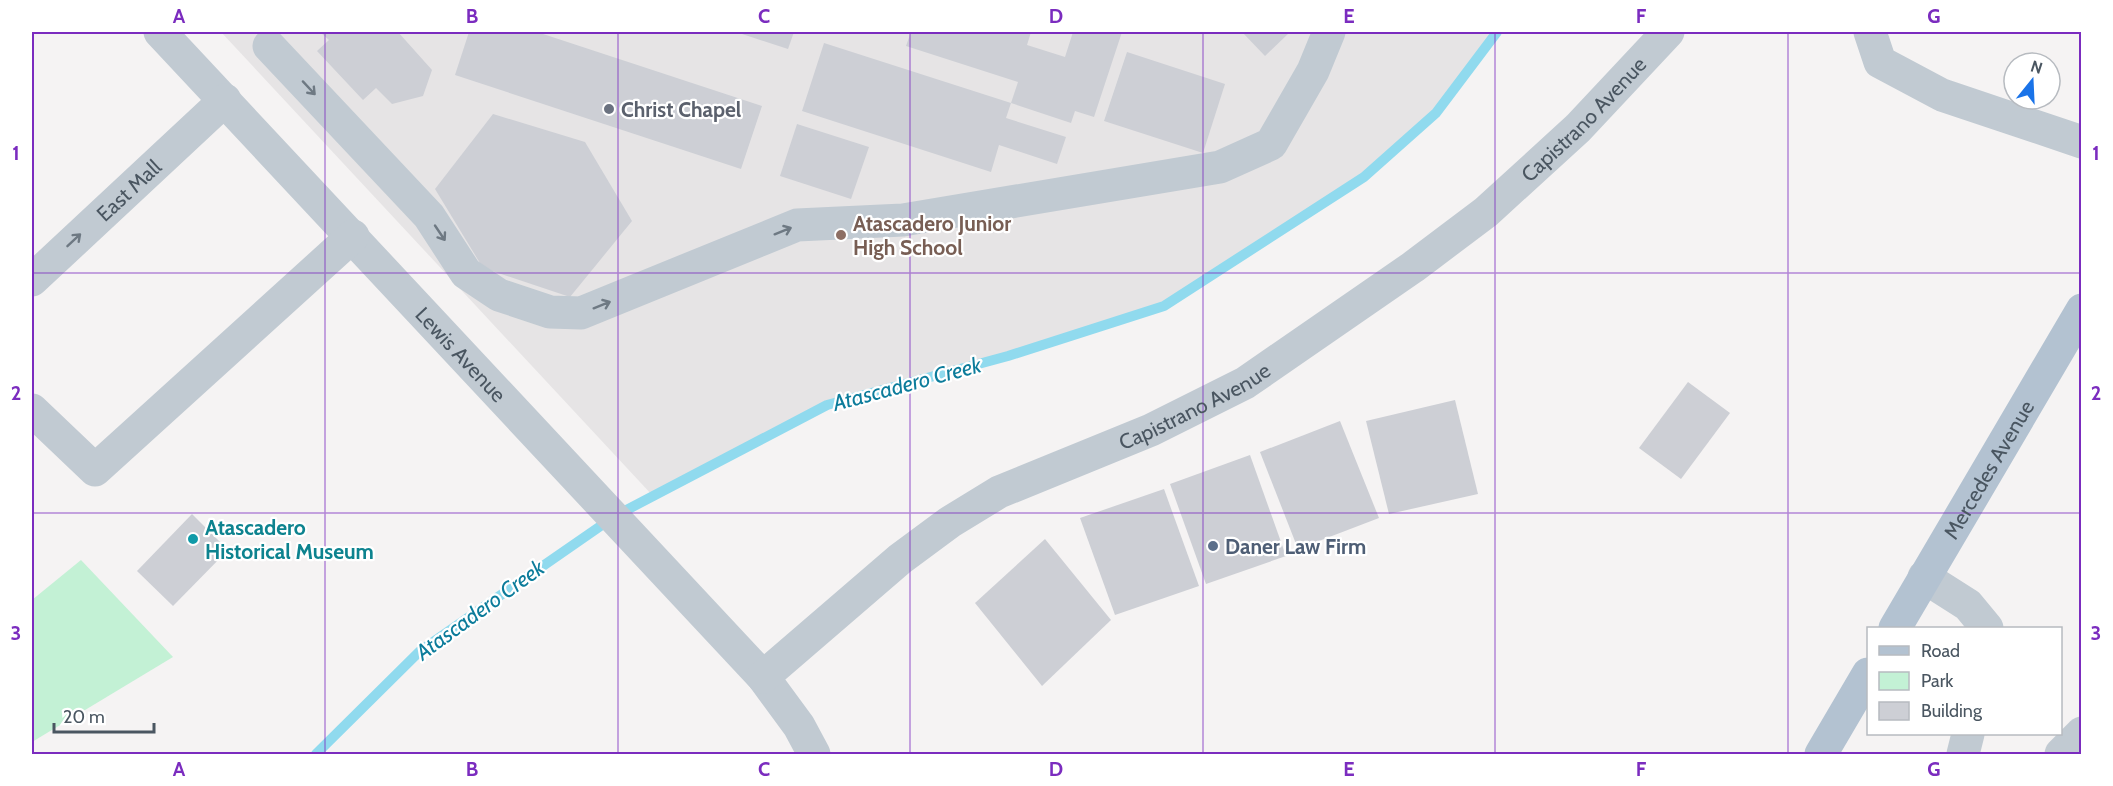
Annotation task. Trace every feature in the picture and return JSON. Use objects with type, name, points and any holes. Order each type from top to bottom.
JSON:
[{"type":"main road","name":"Mercedes Avenue","points":[[1896,627],[2082,310]]},
{"type":"main road","points":[[1821,754],[1867,677]]},
{"type":"street","name":"Lewis Avenue","points":[[160,32],[485,377],[763,677]]},
{"type":"street","points":[[269,46],[429,216],[466,273],[500,295],[550,312],[581,313],[797,225],[903,220],[1220,166],[1271,144],[1312,70],[1329,32]]},
{"type":"street","name":"Capistrano Avenue","points":[[763,677],[900,559],[950,522],[999,492],[1151,430],[1245,382],[1413,267],[1486,212],[1578,128],[1668,32]]},
{"type":"street","points":[[1870,32],[1880,62],[1942,95],[2082,142]]},
{"type":"street","name":"East Mall","points":[[32,280],[225,100]]},
{"type":"street","points":[[32,410],[95,470],[353,236]]},
{"type":"street","points":[[1924,578],[1968,605],[1986,627]]},
{"type":"street","points":[[763,677],[799,726],[814,754]]},
{"type":"street","points":[[2061,754],[2082,733]]},
{"type":"street","points":[[1963,754],[1968,735]]},
{"type":"shaded area","name":"Atascadero Junior High School","points":[[221,32],[1497,32],[1436,113],[1364,177],[1164,306],[1008,356],[827,405],[653,496]]},
{"type":"green space","points":[[81,560],[173,657],[32,742],[32,600]]},
{"type":"building","points":[[320,32],[398,32],[432,70],[423,96],[392,104],[376,88],[363,100],[317,51],[329,40]]},
{"type":"building","points":[[469,32],[537,32],[762,106],[741,169],[455,75]]},
{"type":"building","points":[[736,32],[794,32],[788,49]]},
{"type":"building","points":[[911,32],[1031,32],[1027,45],[1065,57],[1073,32],[1122,32],[1094,117],[1075,111],[1071,123],[1011,103],[1018,82],[906,46]]},
{"type":"building","points":[[1242,32],[1290,32],[1265,56]]},
{"type":"building","points":[[824,43],[1011,103],[1006,118],[1066,137],[1057,164],[999,145],[991,172],[802,111]]},
{"type":"building","points":[[1127,52],[1225,84],[1203,153],[1104,121]]},
{"type":"building","points":[[493,114],[585,142],[632,221],[570,297],[483,268],[435,189]]},
{"type":"building","points":[[797,124],[869,147],[851,199],[780,176]]},
{"type":"building","points":[[1688,382],[1730,413],[1681,479],[1639,448]]},
{"type":"building","points":[[1455,400],[1478,494],[1389,514],[1366,421]]},
{"type":"building","points":[[1340,421],[1379,518],[1298,549],[1260,452]]},
{"type":"building","points":[[1250,455],[1286,556],[1206,584],[1170,484]]},
{"type":"building","points":[[1164,489],[1199,586],[1115,615],[1080,518]]},
{"type":"building","points":[[192,514],[228,550],[173,606],[137,571]]},
{"type":"building","points":[[1045,539],[1111,620],[1042,686],[975,603]]},
{"type":"waterway","name":"Atascadero Creek","points":[[316,754],[420,651],[615,516],[827,405],[1008,356],[1164,306],[1364,177],[1436,113],[1497,32]]},
{"type":"place","name":"Christ Chapel","points":[[609,109]]},
{"type":"place","name":"Atascadero Junior High School","points":[[841,235]]},
{"type":"place","name":"Atascadero Historical Museum","points":[[193,539]]},
{"type":"place","name":"Daner Law Firm","points":[[1213,546]]}]
